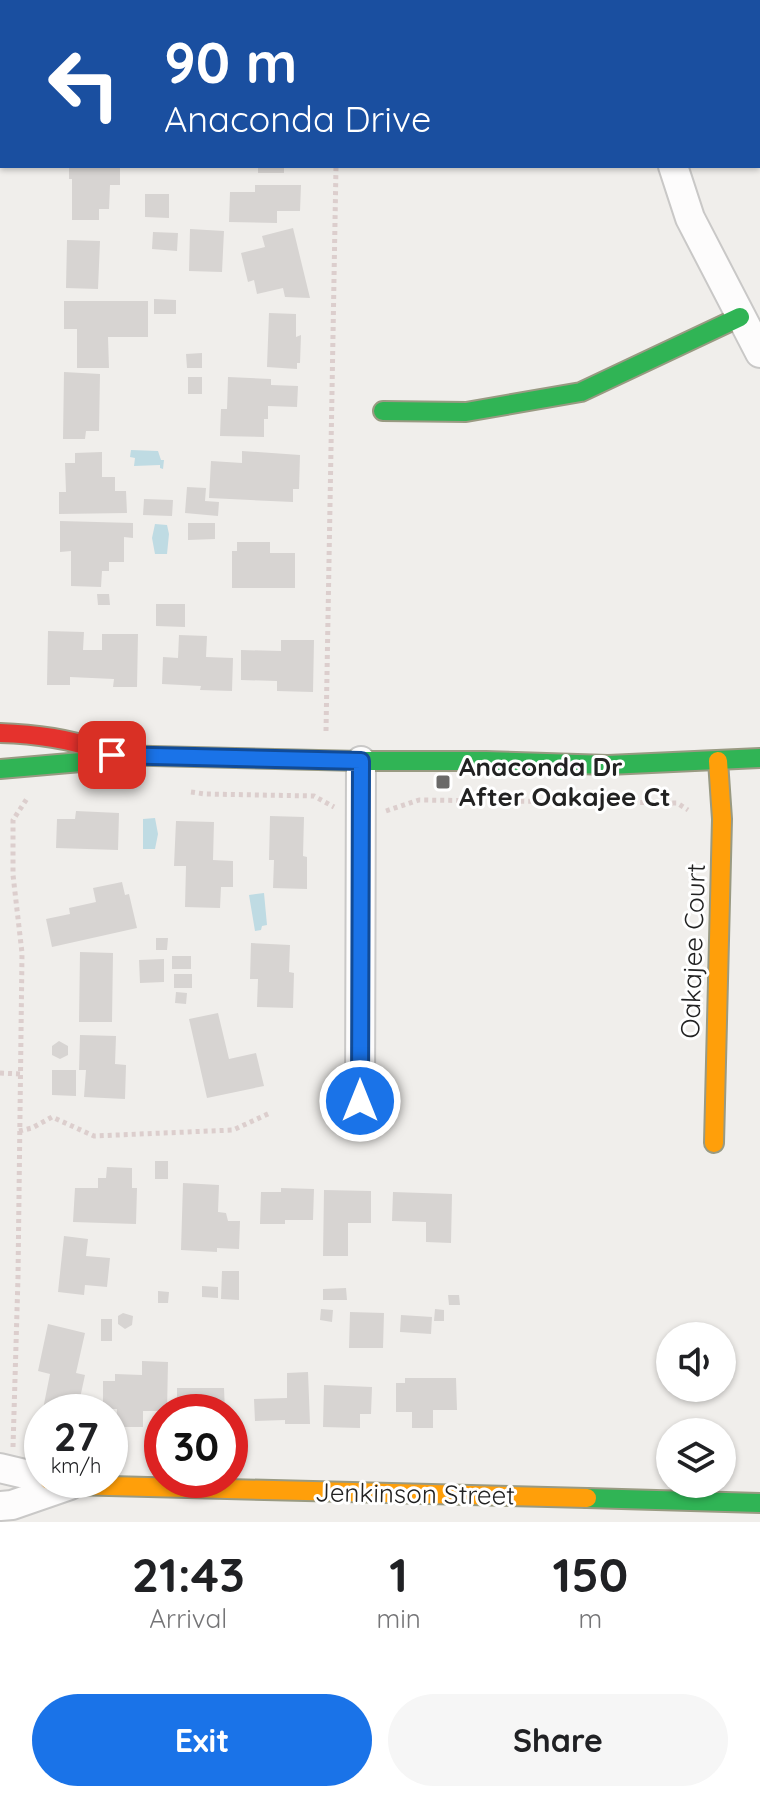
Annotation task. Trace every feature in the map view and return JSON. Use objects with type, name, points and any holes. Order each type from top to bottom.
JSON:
[{"type":"street","points":[[674,168],[690,218],[760,353]]},
{"type":"street","points":[[383,411],[466,412],[581,392],[740,317]]},
{"type":"street","points":[[0,733],[19,733],[86,744],[112,755]]},
{"type":"street","points":[[0,769],[81,762],[112,755],[608,765],[760,758]]},
{"type":"street","points":[[360,1101],[361,761]]},
{"type":"street","name":"Oakajee Court","points":[[714,1143],[722,819],[718,761]]},
{"type":"street","name":"Jenkinson Street","points":[[128,1485],[760,1503]]},
{"type":"street","name":"Jenkinson Street","points":[[0,1506],[12,1505],[27,1498]]},
{"type":"path","points":[[326,760],[336,168]]},
{"type":"path","points":[[190,792],[314,796],[341,810],[360,813],[378,813],[419,800],[664,802],[677,803],[699,817],[722,819]]},
{"type":"path","points":[[6,1469],[19,1131],[22,953],[13,875],[13,820],[29,795]]},
{"type":"path","points":[[0,1073],[20,1074]]},
{"type":"path","points":[[19,1131],[52,1117],[94,1136],[233,1130],[270,1113]]},
{"type":"water","points":[[131,450],[158,451],[161,460],[164,460],[163,469],[160,465],[134,466],[135,458],[130,457]]},
{"type":"water","points":[[155,524],[167,525],[167,554],[155,554],[152,538]]},
{"type":"water","points":[[155,818],[158,834],[155,849],[143,849],[143,819]]},
{"type":"water","points":[[264,893],[267,925],[255,931],[249,895]]},
{"type":"building","points":[[69,168],[120,168],[120,185],[110,185],[109,209],[99,209],[99,220],[72,220],[72,179],[69,179]]},
{"type":"building","points":[[258,168],[284,168],[284,173],[258,173]]},
{"type":"building","points":[[255,185],[301,185],[300,211],[277,211],[277,223],[229,222],[230,192],[255,192]]},
{"type":"building","points":[[145,194],[169,194],[169,218],[145,217]]},
{"type":"building","points":[[293,228],[310,298],[285,297],[283,288],[257,294],[254,280],[248,282],[241,253],[265,247],[262,236]]},
{"type":"building","points":[[190,229],[224,231],[222,272],[189,271]]},
{"type":"building","points":[[153,232],[178,233],[177,251],[152,249]]},
{"type":"building","points":[[67,240],[100,241],[98,289],[66,288]]},
{"type":"building","points":[[154,299],[176,300],[176,314],[154,314]]},
{"type":"building","points":[[64,301],[148,301],[148,337],[108,337],[109,368],[77,368],[77,329],[64,329]]},
{"type":"building","points":[[269,313],[296,314],[296,337],[301,335],[297,369],[267,367]]},
{"type":"building","points":[[202,353],[202,368],[187,368],[186,354]]},
{"type":"building","points":[[64,372],[100,374],[99,431],[86,431],[85,439],[63,439]]},
{"type":"building","points":[[188,377],[202,377],[202,394],[188,394]]},
{"type":"building","points":[[228,377],[271,379],[271,385],[298,386],[297,407],[268,406],[264,437],[220,436],[221,409],[227,409]]},
{"type":"building","points":[[242,451],[300,455],[299,489],[293,489],[293,502],[209,498],[211,461],[242,463]]},
{"type":"building","points":[[102,452],[102,477],[115,477],[115,491],[126,491],[127,513],[59,514],[59,492],[66,492],[65,463],[75,463],[75,453]]},
{"type":"building","points":[[187,487],[206,488],[205,501],[219,502],[218,516],[185,513]]},
{"type":"building","points":[[144,499],[173,500],[172,516],[143,515]]},
{"type":"building","points":[[60,521],[133,523],[133,538],[124,537],[124,562],[109,562],[109,571],[102,571],[101,587],[71,586],[71,551],[60,552]]},
{"type":"building","points":[[188,523],[215,523],[215,539],[188,540]]},
{"type":"building","points":[[237,542],[270,542],[270,553],[295,553],[295,588],[232,588],[232,551],[237,551]]},
{"type":"building","points":[[97,594],[109,594],[110,605],[98,605]]},
{"type":"building","points":[[156,604],[185,604],[185,627],[156,626]]},
{"type":"building","points":[[48,631],[84,632],[83,650],[102,650],[102,634],[138,634],[137,687],[113,687],[114,679],[70,677],[70,685],[47,685]]},
{"type":"building","points":[[179,635],[207,636],[206,657],[233,658],[232,691],[162,684],[163,657],[178,658]]},
{"type":"building","points":[[281,640],[314,640],[313,692],[277,691],[277,681],[241,680],[241,650],[281,651]]},
{"type":"building","points":[[76,811],[119,813],[118,850],[56,848],[57,819],[75,819]]},
{"type":"building","points":[[270,816],[304,817],[303,856],[307,857],[307,889],[273,888],[274,860],[269,860]]},
{"type":"building","points":[[176,821],[214,822],[213,860],[233,861],[233,887],[221,887],[220,908],[185,907],[186,866],[174,866]]},
{"type":"building","points":[[122,882],[125,895],[129,894],[137,928],[52,947],[46,919],[70,914],[69,908],[96,902],[93,888]]},
{"type":"building","points":[[156,938],[168,938],[167,950],[156,950]]},
{"type":"building","points":[[251,943],[290,945],[289,972],[294,973],[293,1008],[257,1007],[258,979],[250,979]]},
{"type":"building","points":[[80,952],[113,953],[112,1022],[79,1022]]},
{"type":"building","points":[[172,956],[191,956],[191,969],[172,969]]},
{"type":"building","points":[[164,959],[164,982],[140,983],[139,960]]},
{"type":"building","points":[[174,974],[192,974],[192,988],[174,988]]},
{"type":"building","points":[[176,992],[187,993],[186,1004],[175,1003]]},
{"type":"building","points":[[218,1013],[229,1059],[256,1053],[264,1086],[207,1098],[189,1019]]},
{"type":"building","points":[[80,1035],[116,1036],[115,1064],[126,1065],[125,1099],[84,1097],[86,1070],[79,1070]]},
{"type":"building","points":[[59,1041],[68,1046],[68,1055],[60,1059],[52,1055],[52,1046]]},
{"type":"building","points":[[52,1070],[76,1070],[76,1096],[52,1095]]},
{"type":"building","points":[[155,1161],[168,1161],[168,1179],[155,1179]]},
{"type":"building","points":[[107,1167],[132,1168],[132,1188],[137,1188],[136,1224],[73,1222],[75,1188],[98,1188],[98,1178],[106,1178]]},
{"type":"building","points":[[183,1183],[219,1185],[218,1212],[226,1213],[228,1221],[240,1221],[239,1249],[217,1248],[217,1252],[181,1250]]},
{"type":"building","points":[[281,1188],[314,1189],[313,1220],[260,1224],[261,1192],[281,1192]]},
{"type":"building","points":[[324,1190],[371,1191],[371,1223],[348,1223],[348,1256],[323,1256]]},
{"type":"building","points":[[393,1192],[452,1194],[451,1243],[426,1242],[426,1222],[392,1221]]},
{"type":"building","points":[[64,1236],[88,1239],[86,1256],[110,1258],[107,1287],[85,1285],[84,1295],[58,1292]]},
{"type":"building","points":[[222,1271],[239,1271],[239,1300],[221,1299]]},
{"type":"building","points":[[202,1286],[218,1287],[218,1298],[202,1297]]},
{"type":"building","points":[[346,1288],[347,1300],[323,1300],[323,1289]]},
{"type":"building","points":[[158,1291],[169,1292],[168,1303],[158,1303]]},
{"type":"building","points":[[448,1295],[459,1295],[460,1305],[449,1305]]},
{"type":"building","points":[[321,1309],[333,1310],[332,1322],[320,1320]]},
{"type":"building","points":[[435,1309],[444,1310],[444,1321],[434,1321]]},
{"type":"building","points":[[350,1312],[384,1313],[383,1348],[349,1348]]},
{"type":"building","points":[[123,1313],[133,1316],[132,1325],[125,1329],[118,1324],[118,1316]]},
{"type":"building","points":[[401,1315],[432,1317],[431,1334],[400,1332]]},
{"type":"building","points":[[101,1319],[112,1319],[112,1341],[101,1341]]},
{"type":"building","points":[[48,1324],[85,1333],[76,1373],[85,1375],[81,1394],[46,1394],[50,1374],[38,1371]]},
{"type":"building","points":[[142,1361],[168,1362],[167,1394],[144,1394],[143,1427],[128,1427],[128,1394],[103,1394],[103,1381],[115,1381],[115,1374],[142,1375]]},
{"type":"building","points":[[308,1372],[310,1424],[285,1424],[285,1420],[255,1421],[254,1399],[287,1398],[287,1373]]},
{"type":"building","points":[[405,1378],[456,1378],[457,1410],[433,1410],[433,1428],[412,1428],[412,1412],[396,1412],[396,1383],[405,1383]]},
{"type":"building","points":[[324,1385],[372,1387],[371,1414],[360,1414],[360,1428],[323,1427]]},
{"type":"building","points":[[177,1388],[224,1388],[224,1394],[177,1394]]},
{"type":"traffic: fast","points":[[383,411],[466,412],[581,392],[740,317]]},
{"type":"traffic: fast","points":[[0,769],[81,762],[112,755],[608,765],[760,758]]},
{"type":"traffic: fast","points":[[587,1498],[760,1503]]},
{"type":"traffic: slow","points":[[714,1143],[722,819],[718,761]]},
{"type":"traffic: slow","points":[[128,1486],[587,1498]]},
{"type":"traffic: jam","points":[[0,733],[49,737],[97,749]]},
{"type":"place","name":"Anaconda Dr After Oakajee Ct","points":[[443,782]]},
{"type":"route","points":[[112,755],[361,761],[360,1101]]}]
